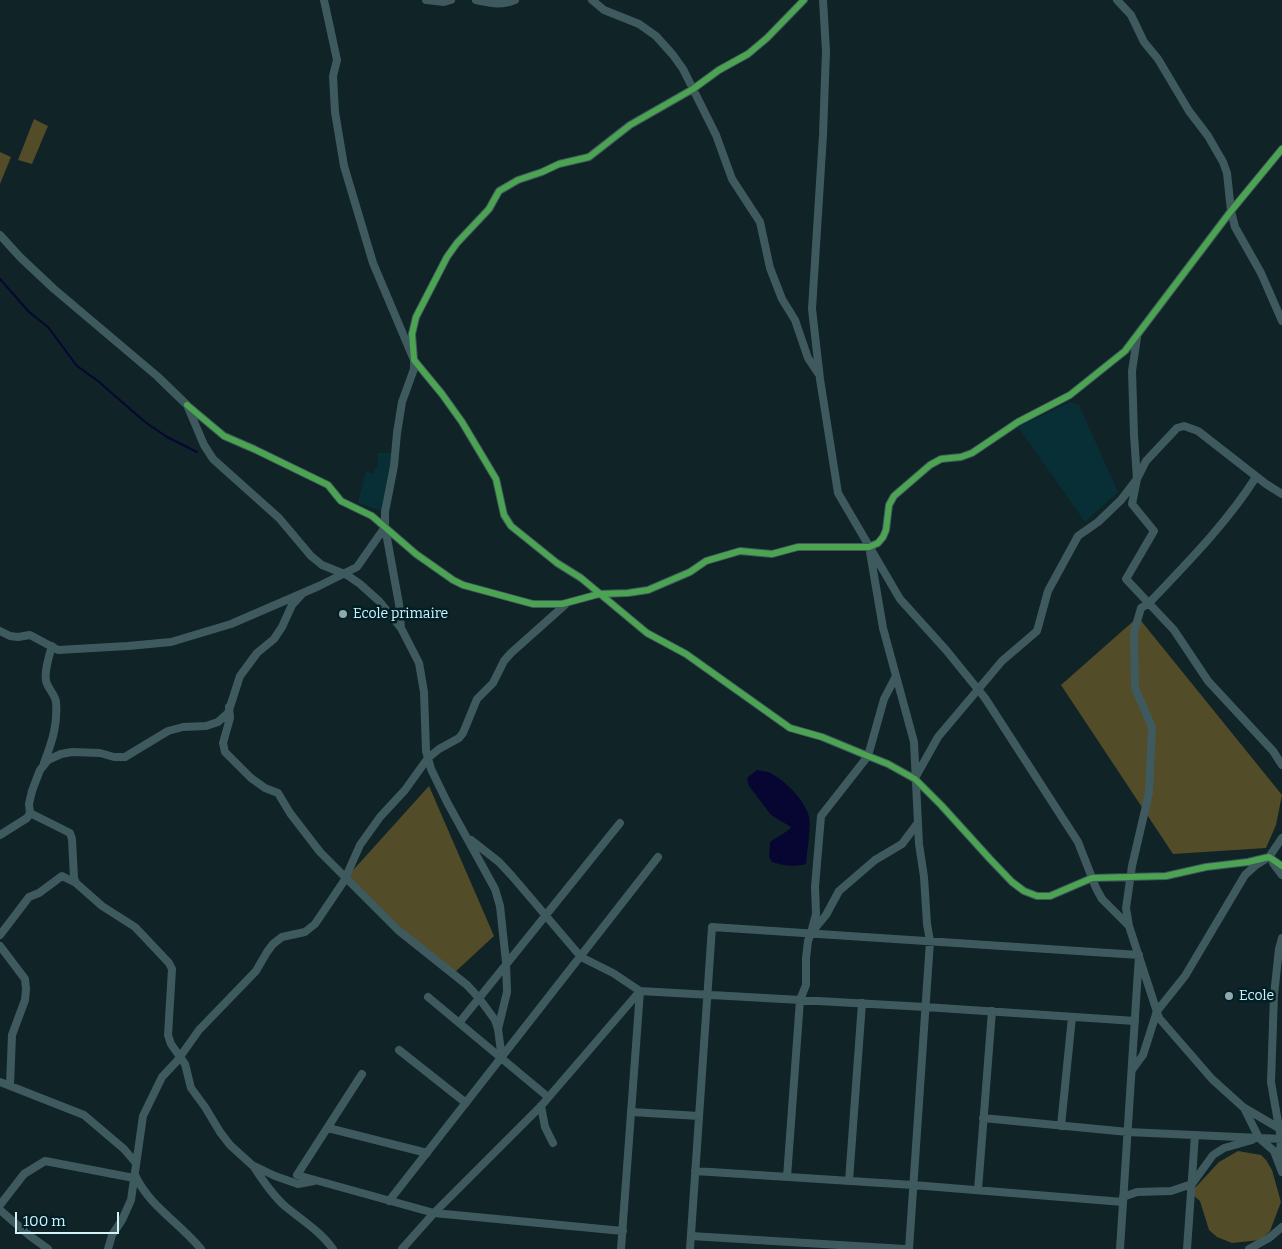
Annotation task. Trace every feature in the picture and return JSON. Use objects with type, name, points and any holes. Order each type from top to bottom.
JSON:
[{"type":"street","points":[[324,0],[337,60],[333,76],[335,112],[344,166],[373,263],[414,360],[462,422],[496,479],[504,516],[511,526],[557,563],[581,578],[647,633],[686,654],[790,728],[822,737],[888,764],[914,779],[941,805],[1012,882],[1024,891],[1037,896],[1050,896],[1092,878],[1166,876],[1206,867],[1269,858],[1282,866]]},
{"type":"street","points":[[426,0],[444,2],[451,0]]},
{"type":"street","points":[[476,0],[504,4],[515,0]]},
{"type":"street","points":[[592,0],[604,10],[639,24],[656,36],[673,55],[716,135],[732,179],[760,222],[770,268],[782,299],[794,320],[808,358],[820,374]]},
{"type":"street","points":[[401,628],[399,604],[385,527],[385,512],[394,466],[402,402],[414,369],[412,334],[416,317],[447,257],[457,243],[490,209],[499,191],[518,180],[559,164],[589,158],[630,125],[693,90],[718,70],[748,54],[804,0]]},
{"type":"street","points":[[823,0],[825,60],[812,309],[838,493],[900,599],[978,689],[1078,842],[1102,899],[1129,926]]},
{"type":"street","points":[[1117,0],[1131,15],[1144,42],[1158,59],[1189,111],[1208,136],[1223,162],[1235,227],[1262,273],[1282,322]]},
{"type":"street","points":[[0,235],[54,289],[157,376],[224,436],[254,448],[328,485],[341,501],[372,516],[416,554],[452,580],[533,604],[545,605],[568,602],[599,594],[648,590],[690,572],[706,562],[740,552],[772,554],[798,547],[869,547],[878,543],[883,538],[886,530],[889,505],[894,496],[930,465],[941,459],[961,457],[972,453],[1018,422],[1070,395],[1125,350],[1231,211],[1282,149]]},
{"type":"street","points":[[1137,336],[1132,371],[1137,479],[1132,504],[1154,531],[1126,578],[1174,630],[1208,681],[1273,751],[1282,765]]},
{"type":"street","points":[[187,404],[204,445],[213,459],[279,518],[322,565],[360,584],[379,601],[401,628],[419,663],[424,692],[426,751],[428,758],[447,802],[495,889],[500,906],[507,992],[498,1029]]},
{"type":"street","points":[[914,779],[938,737],[1002,661],[1037,631],[1048,591],[1078,536],[1098,522],[1121,500],[1137,479],[1146,461],[1177,428],[1184,426],[1198,431],[1256,477],[1282,494]]},
{"type":"street","points":[[1256,477],[1241,500],[1203,547],[1149,604],[1141,608],[1134,632],[1135,688],[1152,727],[1149,793],[1126,908],[1129,926],[1159,1018],[1212,1080],[1243,1107],[1281,1129]]},
{"type":"street","points":[[0,631],[10,636],[30,635],[58,650],[172,642],[231,624],[303,593],[341,573],[352,570],[357,567],[385,527]]},
{"type":"street","points":[[690,1236],[824,1246],[907,1249],[930,941],[917,824],[914,742],[883,628],[869,547]]},
{"type":"street","points":[[43,765],[54,757],[72,752],[100,753],[114,757],[125,757],[168,731],[183,726],[206,726],[218,722],[228,713],[240,676],[257,653],[274,639],[282,628],[292,604],[303,593]]},
{"type":"street","points":[[108,1249],[112,1235],[122,1220],[131,1200],[143,1116],[162,1077],[199,1030],[256,971],[273,944],[282,938],[305,932],[315,924],[346,878],[360,845],[380,817],[406,790],[428,758],[439,749],[459,738],[463,733],[478,699],[492,683],[511,653],[568,602]]},
{"type":"street","points":[[0,835],[27,818],[30,814],[32,791],[55,734],[56,699],[46,680],[48,659],[52,646]]},
{"type":"street","points":[[787,1177],[800,1000],[806,985],[807,949],[816,914],[821,816],[868,756],[884,699],[896,676]]},
{"type":"street","points":[[229,707],[230,718],[223,743],[225,752],[251,778],[278,794],[320,852],[403,935],[467,985],[479,998],[495,1020],[502,1058]]},
{"type":"street","points":[[30,814],[70,833],[76,882]]},
{"type":"street","points":[[459,1023],[620,823]]},
{"type":"street","points":[[811,933],[826,915],[840,891],[875,860],[902,844],[917,824]]},
{"type":"street","points":[[466,836],[499,862],[581,957],[613,973],[640,991],[1135,1021]]},
{"type":"street","points":[[1132,1072],[1143,1055],[1157,1011],[1186,976],[1245,875],[1269,858],[1282,838]]},
{"type":"street","points":[[389,1201],[658,857]]},
{"type":"street","points":[[1269,858],[1282,875]]},
{"type":"street","points":[[0,935],[30,897],[39,893],[62,876],[76,882],[102,906],[135,927],[169,963],[172,969],[168,1035],[170,1044],[187,1068],[191,1088],[220,1132],[230,1145],[252,1165],[274,1196],[309,1224],[334,1249]]},
{"type":"street","points":[[690,1249],[712,927],[1139,954]]},
{"type":"street","points":[[1280,1168],[1281,1129],[1271,1082],[1274,995],[1282,938]]},
{"type":"street","points":[[0,946],[24,980],[26,989],[25,1000],[12,1035],[10,1085]]},
{"type":"street","points":[[1120,1249],[1139,954]]},
{"type":"street","points":[[402,1249],[434,1213],[541,1106],[640,991]]},
{"type":"street","points":[[621,1249],[640,991]]},
{"type":"street","points":[[428,997],[548,1097]]},
{"type":"street","points":[[849,1181],[862,1003]]},
{"type":"street","points":[[978,1190],[992,1011]]},
{"type":"street","points":[[1061,1126],[1072,1017]]},
{"type":"street","points":[[398,1050],[466,1103]]},
{"type":"street","points":[[362,1074],[297,1175],[434,1213],[623,1231]]},
{"type":"street","points":[[0,1082],[84,1115],[124,1148],[136,1163]]},
{"type":"street","points":[[541,1106],[544,1127],[553,1143]]},
{"type":"street","points":[[1243,1107],[1259,1138],[1274,1151],[1280,1168]]},
{"type":"street","points":[[631,1112],[699,1116]]},
{"type":"street","points":[[983,1118],[1128,1132],[1281,1139]]},
{"type":"street","points":[[328,1128],[427,1153]]},
{"type":"street","points":[[1187,1249],[1195,1135]]},
{"type":"street","points":[[695,1171],[1123,1200],[1138,1192],[1171,1191],[1192,1184],[1213,1155],[1224,1148],[1259,1138]]},
{"type":"street","points":[[0,1205],[24,1174],[45,1161],[134,1175]]},
{"type":"street","points":[[252,1165],[298,1184],[316,1180]]},
{"type":"street","points":[[134,1175],[141,1188],[193,1245],[201,1249]]},
{"type":"street","points":[[0,1210],[48,1249]]},
{"type":"street","points":[[1249,1249],[1282,1228]]},
{"type":"shaded area","points":[[34,119],[48,126],[32,164],[18,160]]},
{"type":"shaded area","points":[[0,152],[11,157],[0,184]]},
{"type":"shaded area","points":[[1070,402],[1079,405],[1118,492],[1085,522],[1018,427]]},
{"type":"shaded area","points":[[378,453],[395,453],[385,512],[358,503],[366,471],[372,474],[378,465]]},
{"type":"shaded area","points":[[1138,617],[1282,795],[1276,825],[1266,848],[1173,854],[1061,685]]},
{"type":"shaded area","points":[[757,770],[768,772],[780,779],[799,797],[807,811],[810,828],[806,864],[793,866],[781,864],[772,862],[769,857],[770,842],[791,827],[771,815],[749,786],[747,778]]},
{"type":"shaded area","points":[[429,786],[494,936],[453,974],[346,878]]},
{"type":"shaded area","points":[[1238,1151],[1261,1155],[1266,1160],[1272,1170],[1281,1202],[1270,1231],[1266,1235],[1260,1240],[1232,1243],[1217,1237],[1209,1230],[1200,1201],[1194,1196],[1194,1189],[1219,1162]]},
{"type":"waterway","points":[[0,279],[29,312],[48,327],[77,366],[98,381],[145,422],[167,437],[197,452]]},
{"type":"cycle path","points":[[804,0],[767,38],[748,54],[719,70],[693,89],[630,125],[589,157],[559,164],[518,180],[499,191],[489,209],[457,243],[447,257],[416,317],[412,334],[414,360],[462,422],[496,479],[504,515],[511,526],[557,563],[581,578],[647,633],[686,654],[790,728],[822,737],[888,764],[915,779],[1012,882],[1024,891],[1037,896],[1050,896],[1092,878],[1166,876],[1206,867],[1248,862],[1269,857],[1282,866]]},
{"type":"cycle path","points":[[187,405],[224,436],[328,485],[341,501],[372,516],[416,554],[453,580],[463,585],[533,604],[562,604],[599,594],[648,590],[690,572],[706,561],[740,551],[772,554],[798,547],[869,547],[878,543],[883,537],[886,530],[889,505],[894,496],[930,465],[941,459],[961,457],[972,453],[1018,422],[1070,395],[1125,351],[1231,211],[1282,149]]},
{"type":"place","name":"Ecole primaire","points":[[343,614]]},
{"type":"place","name":"Ecole","points":[[1229,996]]}]
